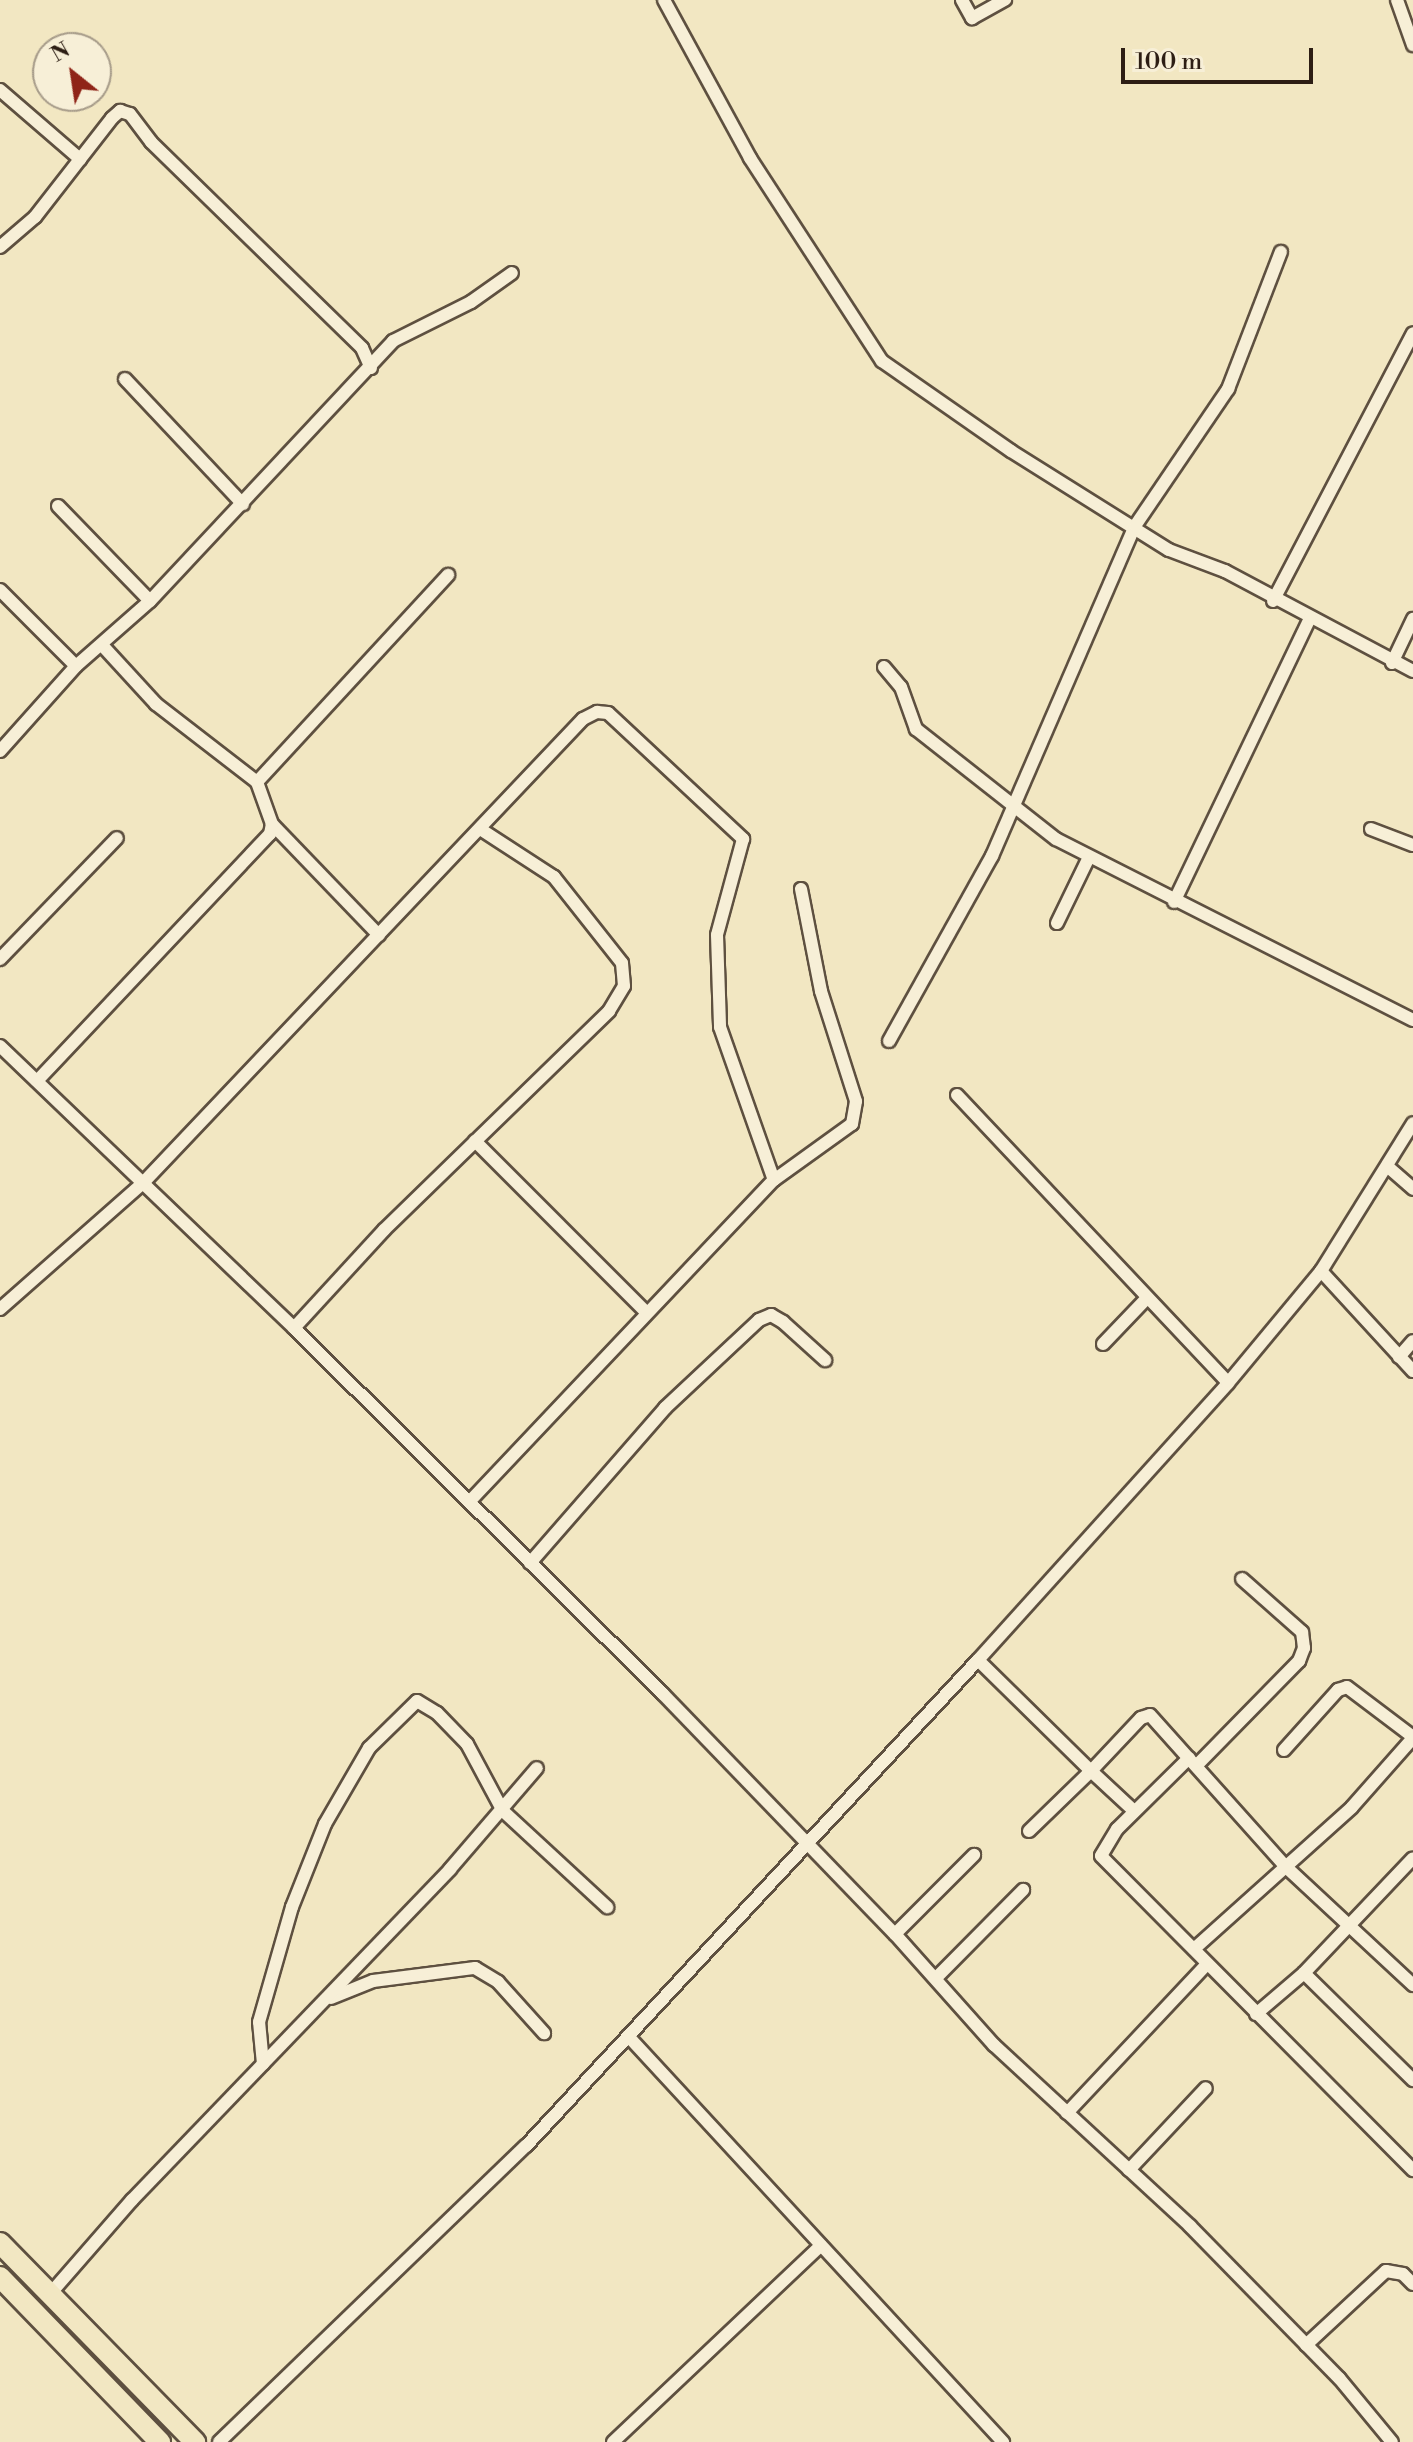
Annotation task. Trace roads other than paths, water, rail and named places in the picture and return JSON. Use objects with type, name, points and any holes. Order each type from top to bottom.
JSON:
[{"type":"main road","points":[[0,2243],[195,2442]]},
{"type":"main road","points":[[0,2277],[160,2442]]},
{"type":"street","points":[[664,0],[750,158],[882,361],[1011,451],[1169,550],[1225,571],[1273,601],[1413,671]]},
{"type":"street","points":[[962,0],[972,18],[1005,0]]},
{"type":"street","points":[[1397,0],[1413,45]]},
{"type":"street","points":[[0,90],[80,159]]},
{"type":"street","points":[[0,247],[35,217],[112,118],[120,111],[130,114],[151,142],[362,348],[371,368]]},
{"type":"street","points":[[889,1041],[992,856],[1135,526],[1228,389],[1281,252]]},
{"type":"street","points":[[0,751],[76,666],[150,601],[412,328],[471,302],[512,273]]},
{"type":"street","points":[[1273,601],[1413,333]]},
{"type":"street","points":[[125,379],[243,504]]},
{"type":"street","points":[[58,506],[150,601]]},
{"type":"street","points":[[257,782],[448,575]]},
{"type":"street","points":[[0,590],[76,666]]},
{"type":"street","points":[[1174,902],[1310,618]]},
{"type":"street","points":[[1392,663],[1413,619]]},
{"type":"street","points":[[102,645],[156,704],[257,782],[272,824],[379,935]]},
{"type":"street","points":[[884,667],[901,687],[916,729],[1013,806],[1089,857],[1413,1020]]},
{"type":"street","points":[[0,1309],[142,1184],[583,719],[602,711],[739,833],[743,847],[734,862],[717,935],[720,1027],[774,1180]]},
{"type":"street","points":[[37,1081],[270,834],[272,824]]},
{"type":"street","points":[[294,1328],[475,1141],[609,1011],[624,986],[622,963],[554,877],[480,829]]},
{"type":"street","points":[[1371,829],[1413,845]]},
{"type":"street","points":[[0,959],[117,838]]},
{"type":"street","points":[[1057,923],[1089,857]]},
{"type":"street","points":[[470,1501],[645,1311],[774,1180],[852,1124],[856,1101],[834,1042],[801,889]]},
{"type":"street","points":[[0,1046],[470,1501],[895,1934],[994,2045],[1129,2170],[1306,2345],[1392,2442]]},
{"type":"street","points":[[957,1095],[1228,1383]]},
{"type":"street","points":[[219,2442],[526,2146],[978,1660],[1228,1383],[1321,1271],[1413,1123]]},
{"type":"street","points":[[475,1141],[645,1311]]},
{"type":"street","points":[[1387,1166],[1413,1189]]},
{"type":"street","points":[[1321,1271],[1413,1371]]},
{"type":"street","points":[[1103,1344],[1147,1298]]},
{"type":"street","points":[[530,1563],[665,1408],[759,1320],[771,1315],[783,1322],[825,1360]]},
{"type":"street","points":[[1399,1357],[1413,1341]]},
{"type":"street","points":[[1242,1579],[1302,1632],[1304,1648],[1299,1661],[1193,1762],[1134,1811],[1102,1847],[1101,1856],[1413,2170]]},
{"type":"street","points":[[978,1660],[1134,1811]]},
{"type":"street","points":[[1194,1949],[1352,1807],[1413,1738],[1347,1687],[1338,1690],[1284,1750]]},
{"type":"street","points":[[263,2064],[259,2022],[292,1907],[348,1779],[396,1718],[417,1701],[437,1713],[467,1744],[503,1811],[607,1907]]},
{"type":"street","points":[[1029,1831],[1146,1715],[1193,1762],[1285,1866],[1413,1985]]},
{"type":"street","points":[[50,2294],[503,1811],[537,1768]]},
{"type":"street","points":[[895,1934],[974,1855]]},
{"type":"street","points":[[1256,2014],[1304,1973],[1410,1865]]},
{"type":"street","points":[[936,1978],[1023,1890]]},
{"type":"street","points":[[1067,2113],[1206,1965]]},
{"type":"street","points":[[324,2000],[373,1981],[475,1968],[498,1982],[544,2033]]},
{"type":"street","points":[[1304,1973],[1413,2080]]},
{"type":"street","points":[[628,2036],[1003,2442]]},
{"type":"street","points":[[1129,2170],[1206,2088]]},
{"type":"street","points":[[613,2442],[821,2245]]},
{"type":"street","points":[[1306,2345],[1386,2271],[1403,2274],[1413,2284]]}]
